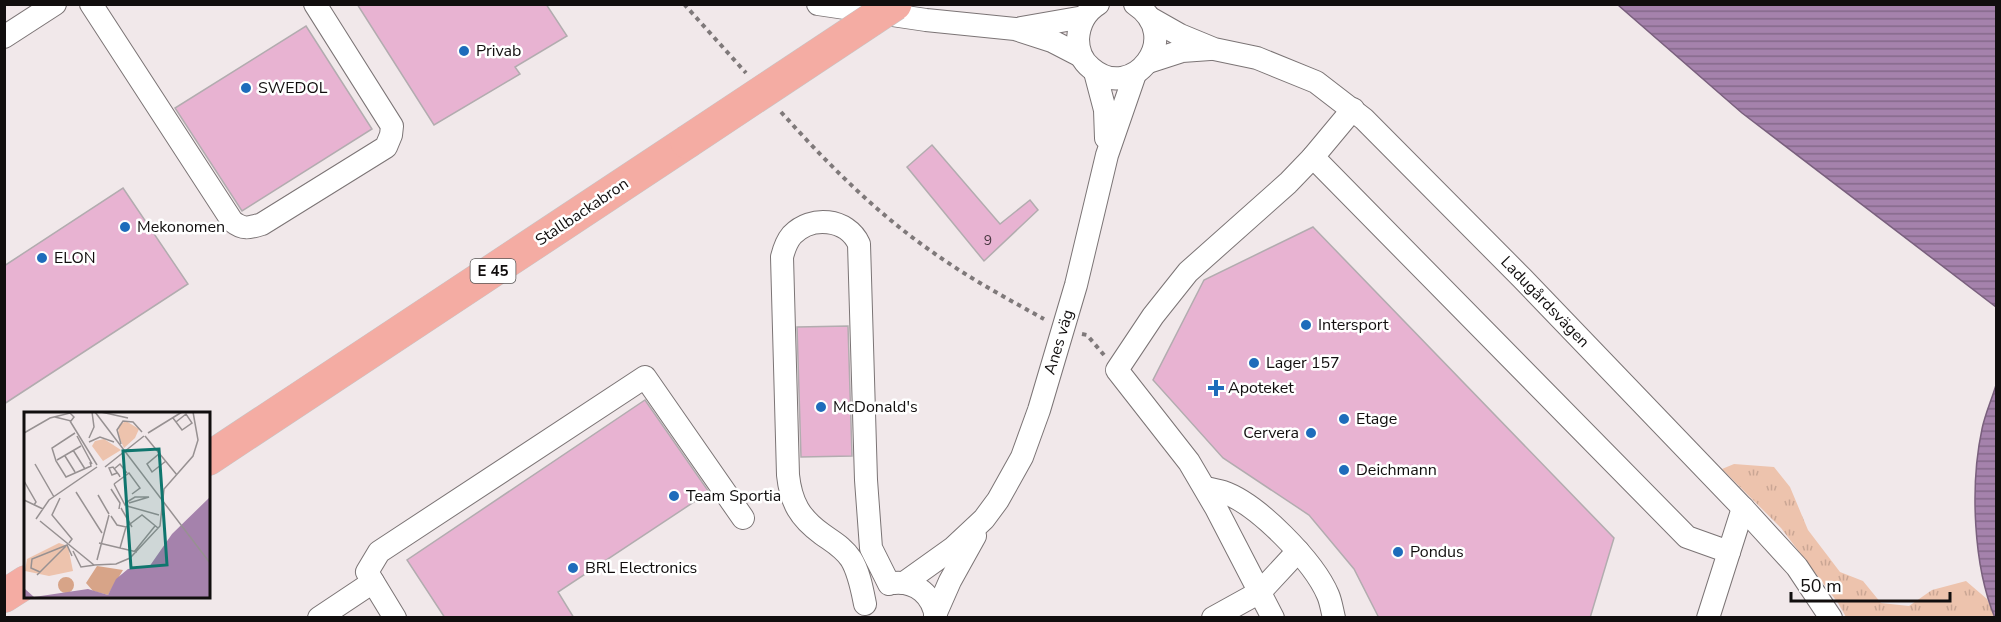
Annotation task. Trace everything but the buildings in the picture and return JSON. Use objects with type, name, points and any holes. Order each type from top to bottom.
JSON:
[{"type":"highway","name":"Stallbackabron","points":[[210,458],[895,4]]},
{"type":"highway","points":[[4,596],[24,583]]},
{"type":"street","points":[[4,37],[55,4]]},
{"type":"street","points":[[91,4],[232,221],[240,228],[262,224],[386,147],[392,135],[392,126],[315,4]]},
{"type":"street","points":[[818,4],[926,20],[1015,29],[1052,41],[1088,64]]},
{"type":"street","points":[[1015,29],[1091,11]]},
{"type":"street","name":"Anes väg","points":[[1091,11],[1078,30],[1078,45],[1088,64],[1105,110],[1107,155]]},
{"type":"street","name":"Anes väg","points":[[935,616],[950,581],[1022,457],[1039,410],[1076,285],[1107,155],[1141,68],[1153,54],[1156,39],[1155,28],[1143,11]]},
{"type":"street","name":"Ladugårdsvägen","points":[[1143,11],[1180,34],[1214,49],[1257,58],[1316,82],[1365,118],[1743,508],[1797,567],[1831,618]]},
{"type":"street","name":"Ladugårdsvägen","points":[[1088,64],[1114,78],[1182,51],[1214,49]]},
{"type":"street","points":[[1273,618],[1189,462],[1117,370],[1158,308],[1188,272],[1288,183],[1353,110]]},
{"type":"street","points":[[1313,157],[1686,537],[1729,552]]},
{"type":"street","points":[[864,611],[859,579],[852,560],[839,545],[807,521],[796,508],[790,494],[782,257],[785,245],[792,234],[821,222],[839,224],[854,233],[859,244],[866,480],[871,548],[896,583],[922,590],[928,597],[935,616]]},
{"type":"street","points":[[319,618],[370,577],[379,552],[645,377],[743,518]]},
{"type":"street","points":[[1205,488],[1224,492],[1242,502],[1274,527],[1312,565],[1329,596],[1334,618]]},
{"type":"street","points":[[1708,618],[1743,508]]},
{"type":"street","name":"Anes väg","points":[[864,611],[871,595],[896,583],[953,548],[984,519]]},
{"type":"street","points":[[1213,618],[1260,592],[1298,551]]},
{"type":"street","points":[[370,577],[395,618]]},
{"type":"path","points":[[684,4],[751,79]]},
{"type":"path","points":[[781,112],[849,183],[930,250],[980,284],[1063,328],[1087,335],[1117,370]]},
{"type":"green space","points":[[1734,464],[1774,467],[1790,487],[1808,530],[1840,572],[1863,581],[1881,603],[1909,606],[1932,590],[1966,581],[1987,599],[1995,617],[1846,617],[1781,528],[1722,469]]},
{"type":"shaded area","points":[[1618,5],[1996,5],[1996,307],[1742,113]]},
{"type":"shaded area","points":[[1996,385],[1995,618],[1982,574],[1975,499],[1982,429]]},
{"type":"place","name":"Privab","points":[[464,51]]},
{"type":"place","name":"SWEDOL","points":[[246,88]]},
{"type":"place","name":"Mekonomen","points":[[125,227]]},
{"type":"place","name":"ELON","points":[[42,258]]},
{"type":"place","name":"Intersport","points":[[1306,325]]},
{"type":"place","name":"Lager 157","points":[[1254,363]]},
{"type":"place","name":"Apoteket","points":[[1216,388]]},
{"type":"place","name":"McDonald's","points":[[821,407]]},
{"type":"place","name":"Etage","points":[[1344,419]]},
{"type":"place","name":"Cervera","points":[[1311,433]]},
{"type":"place","name":"Deichmann","points":[[1344,470]]},
{"type":"place","name":"Team Sportia","points":[[674,496]]},
{"type":"place","name":"Pondus","points":[[1398,552]]},
{"type":"place","name":"BRL Electronics","points":[[573,568]]}]
